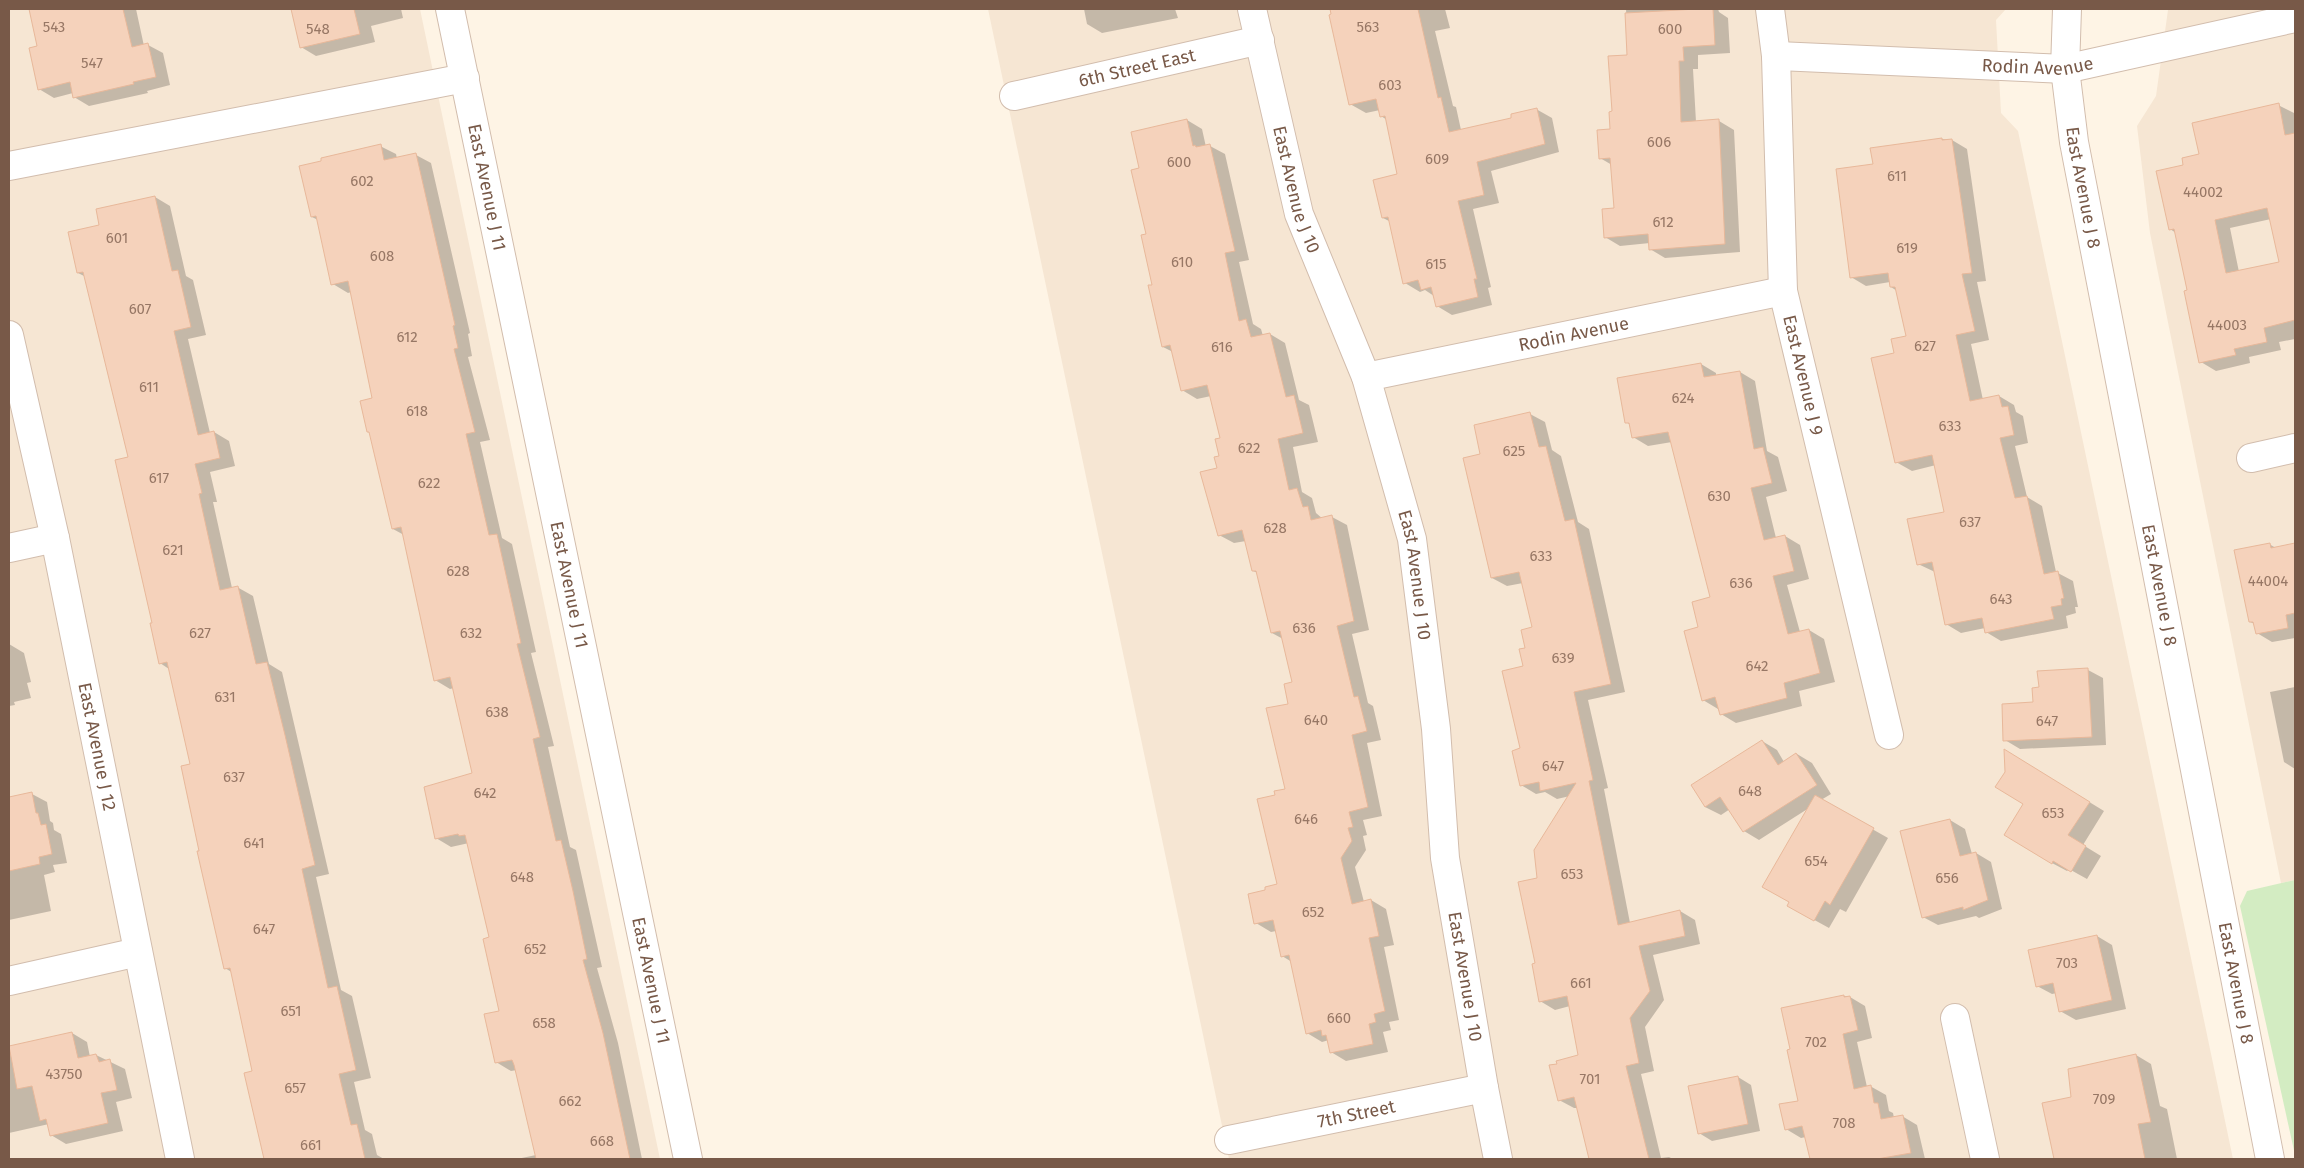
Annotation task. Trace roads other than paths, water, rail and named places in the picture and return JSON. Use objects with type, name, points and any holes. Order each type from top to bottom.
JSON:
[{"type":"street","name":"East Avenue J 11","points":[[450,9],[688,1159]]},
{"type":"street","name":"East Avenue J 10","points":[[1252,9],[1299,214],[1366,377],[1412,539],[1436,730],[1445,858],[1498,1159]]},
{"type":"street","name":"East Avenue J 9","points":[[1770,9],[1776,56],[1783,291],[1889,735]]},
{"type":"street","name":"East Avenue J 8","points":[[2067,9],[2066,69],[2074,142],[2270,1159]]},
{"type":"street","name":"Rodin Avenue","points":[[1776,56],[2066,69],[2295,18]]},
{"type":"street","name":"6th Street East","points":[[1014,96],[1260,40]]},
{"type":"street","points":[[9,166],[465,78]]},
{"type":"street","name":"Rodin Avenue","points":[[1366,377],[1783,291]]},
{"type":"street","name":"East Avenue J 12","points":[[9,335],[55,538],[180,1159]]},
{"type":"street","points":[[2250,458],[2295,448]]},
{"type":"street","points":[[9,548],[55,538]]},
{"type":"street","points":[[9,981],[138,952]]},
{"type":"street","points":[[1955,1018],[1985,1159]]},
{"type":"street","name":"7th Street","points":[[1230,1140],[1484,1088]]}]
